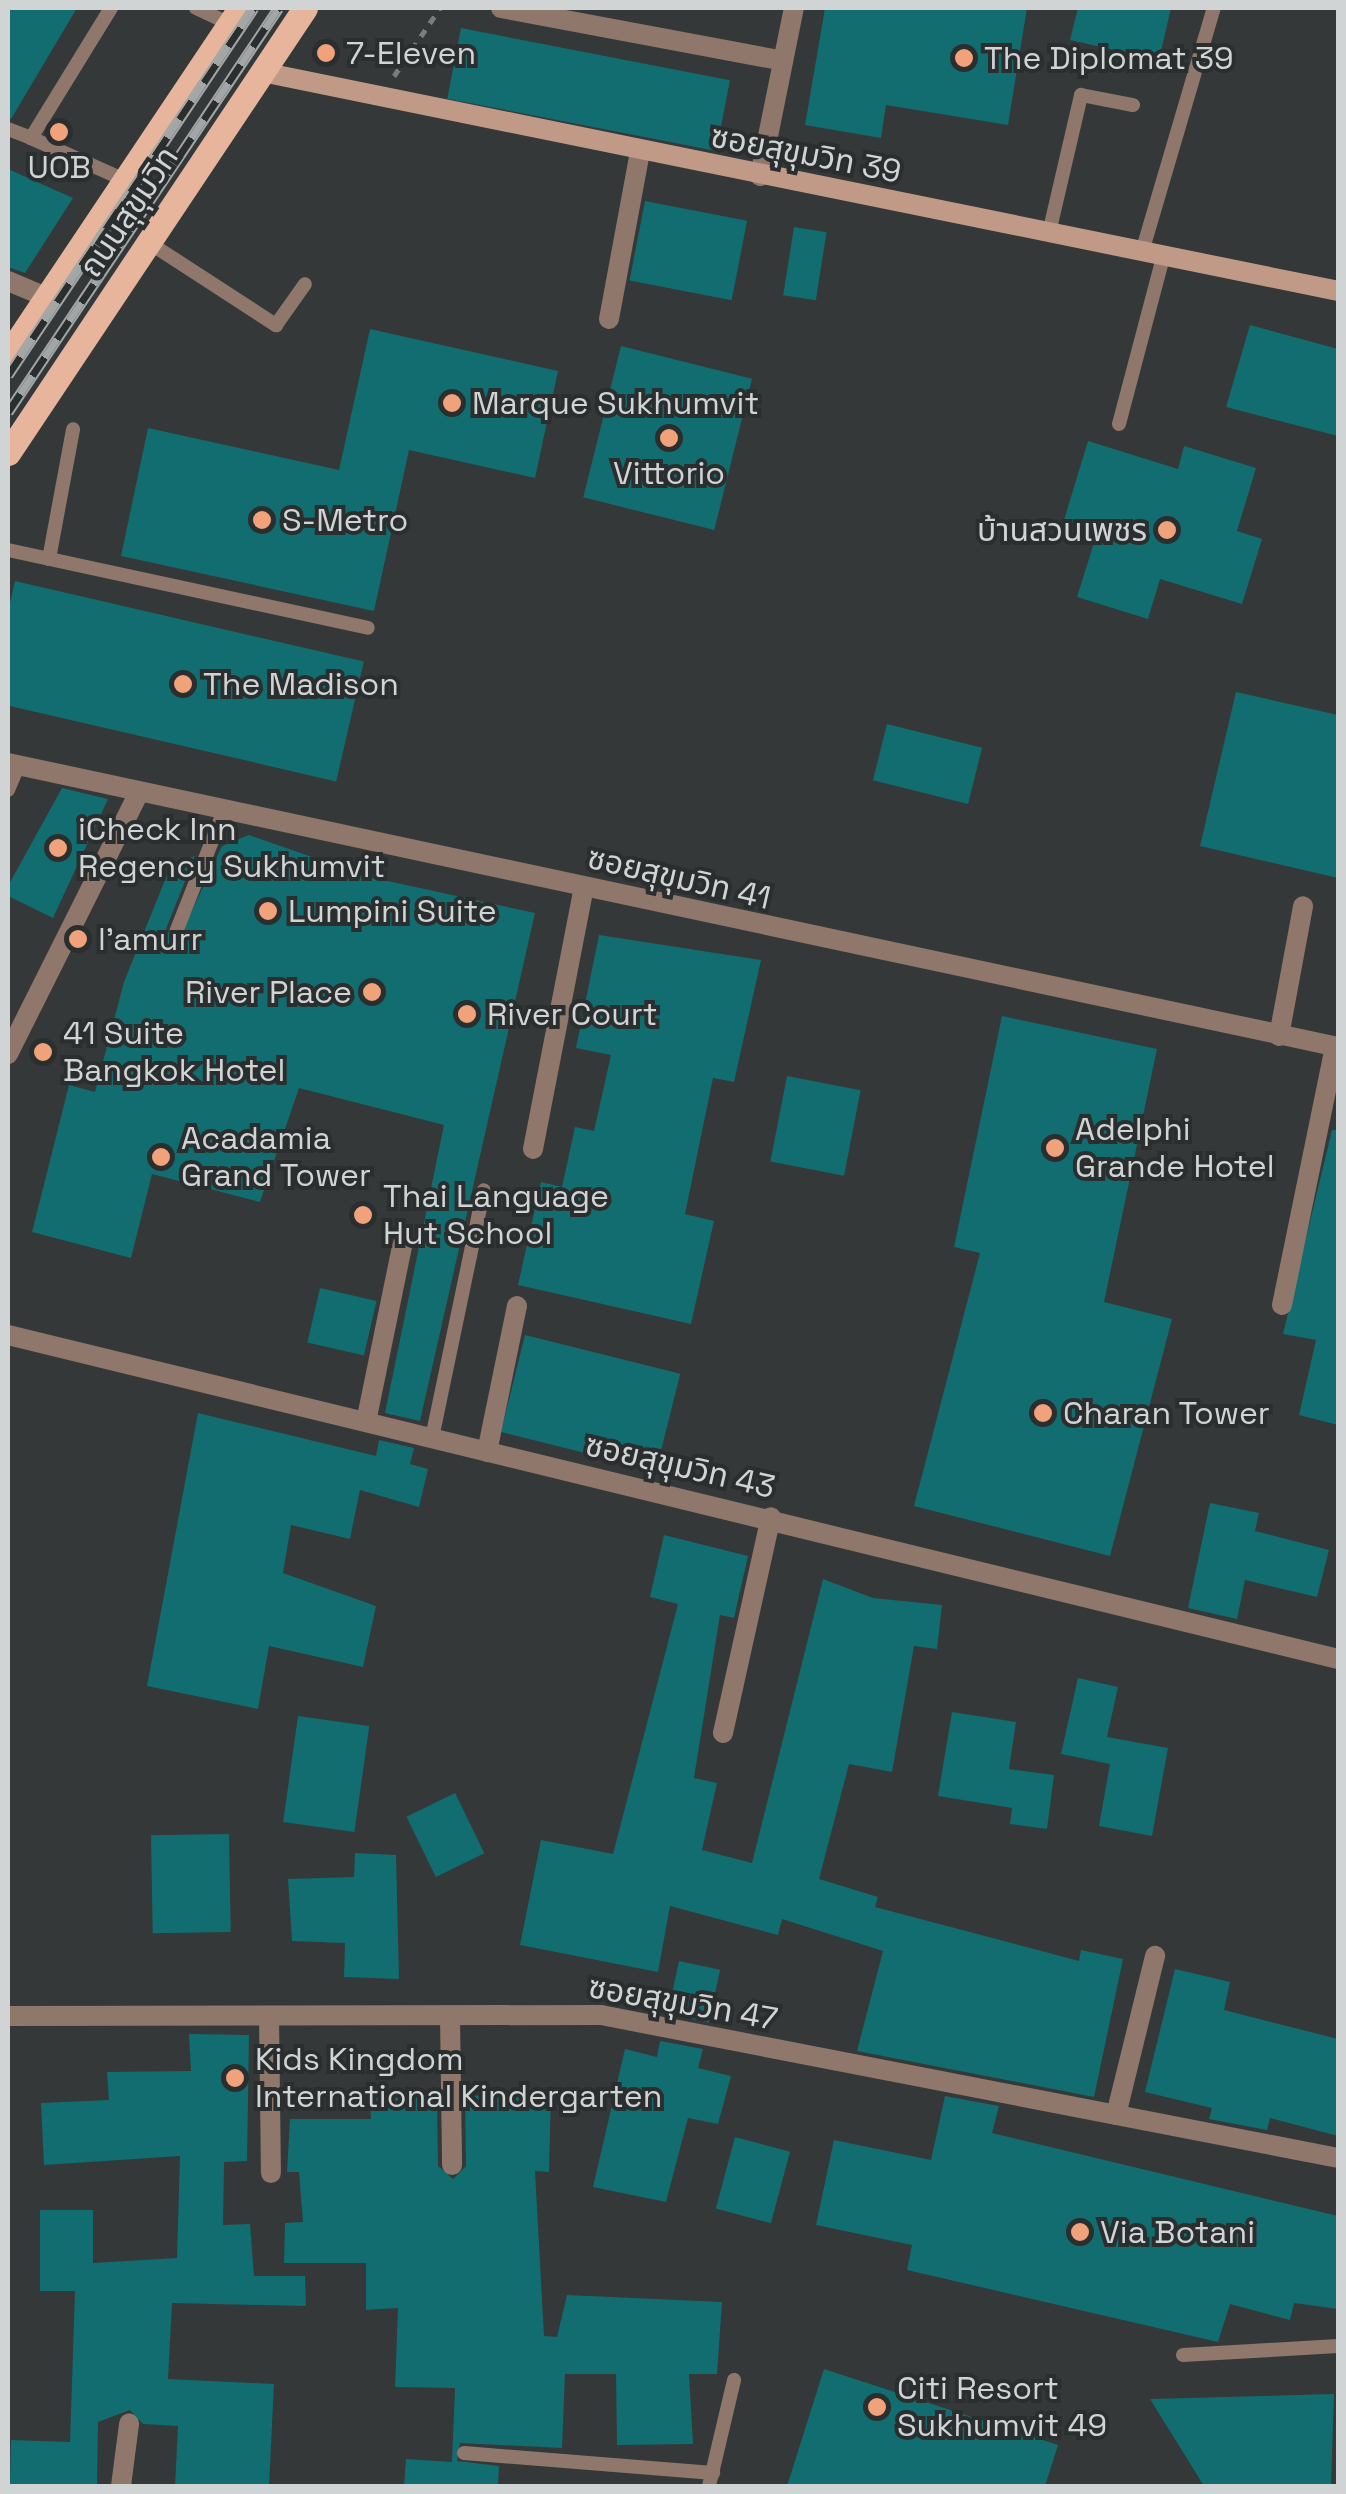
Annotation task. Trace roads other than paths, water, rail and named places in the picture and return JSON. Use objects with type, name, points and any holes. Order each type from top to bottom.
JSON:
[{"type":"main road","name":"ถนนสุขุมวิท","points":[[8,452],[16,423],[148,242],[305,8]]},
{"type":"main road","name":"ถนนสุขุมวิท","points":[[8,354],[235,16]]},
{"type":"street","points":[[501,8],[783,61]]},
{"type":"street","points":[[760,176],[794,8]]},
{"type":"street","name":"ซอยสุขุมวิท 39","points":[[262,72],[1338,292]]},
{"type":"street","points":[[609,319],[640,151]]},
{"type":"street","points":[[8,281],[46,297]]},
{"type":"street","name":"ซอยสุขุมวิท 41","points":[[13,764],[1337,1047]]},
{"type":"street","points":[[8,1054],[139,792]]},
{"type":"street","points":[[533,1149],[584,887]]},
{"type":"street","points":[[1279,1036],[1303,906]]},
{"type":"street","points":[[1282,1305],[1337,1047]]},
{"type":"street","points":[[366,1422],[402,1246]]},
{"type":"street","points":[[487,1452],[518,1306]]},
{"type":"street","name":"ซอยสุขุมวิท 43","points":[[8,1335],[770,1517],[1338,1659]]},
{"type":"street","points":[[723,1733],[770,1517]]},
{"type":"street","points":[[1116,2115],[1155,1956]]},
{"type":"street","name":"ซอยสุขุมวิท 47","points":[[8,2016],[601,2015],[1338,2158]]},
{"type":"street","points":[[269,2016],[271,2173]]},
{"type":"street","points":[[450,2016],[452,2165]]},
{"type":"street","points":[[121,2486],[128,2424]]},
{"type":"lane","points":[[31,138],[111,8]]},
{"type":"lane","points":[[196,8],[235,16]]},
{"type":"lane","points":[[1119,424],[1153,254],[1214,8]]},
{"type":"lane","points":[[1049,234],[1082,95],[1133,104]]},
{"type":"lane","points":[[8,128],[125,180]]},
{"type":"lane","points":[[148,242],[276,325],[304,284]]},
{"type":"lane","points":[[49,559],[74,429]]},
{"type":"lane","points":[[8,550],[368,628]]},
{"type":"lane","points":[[8,790],[13,764]]},
{"type":"lane","points":[[176,932],[224,811]]},
{"type":"lane","points":[[432,1438],[484,1190]]},
{"type":"lane","points":[[1184,2355],[1338,2346]]},
{"type":"lane","points":[[464,2453],[711,2480],[734,2380]]},
{"type":"railway","points":[[8,375],[254,8]]},
{"type":"railway","points":[[8,412],[278,8]]},
{"type":"place","name":"7-Eleven","points":[[326,53]]},
{"type":"place","name":"The Diplomat 39","points":[[964,58]]},
{"type":"place","name":"UOB","points":[[59,132]]},
{"type":"place","name":"Marque Sukhumvit","points":[[452,403]]},
{"type":"place","name":"Vittorio","points":[[669,438]]},
{"type":"place","name":"S-Metro","points":[[262,520]]},
{"type":"place","name":"บ้านสวนเพชร","points":[[1167,530]]},
{"type":"place","name":"The Madison","points":[[183,684]]},
{"type":"place","name":"iCheck Inn Regency Sukhumvit","points":[[58,848]]},
{"type":"place","name":"Lumpini Suite","points":[[268,911]]},
{"type":"place","name":"l'amurr","points":[[78,939]]},
{"type":"place","name":"River Place","points":[[372,992]]},
{"type":"place","name":"River Court","points":[[467,1014]]},
{"type":"place","name":"41 Suite Bangkok Hotel","points":[[43,1052]]},
{"type":"place","name":"Adelphi Grande Hotel","points":[[1055,1148]]},
{"type":"place","name":"Acadamia Grand Tower","points":[[161,1157]]},
{"type":"place","name":"Thai Language Hut School","points":[[363,1215]]},
{"type":"place","name":"Charan Tower","points":[[1043,1413]]},
{"type":"place","name":"Kids Kingdom International Kindergarten","points":[[235,2078]]},
{"type":"place","name":"Via Botani","points":[[1080,2232]]},
{"type":"place","name":"Citi Resort Sukhumvit 49","points":[[877,2407]]}]
